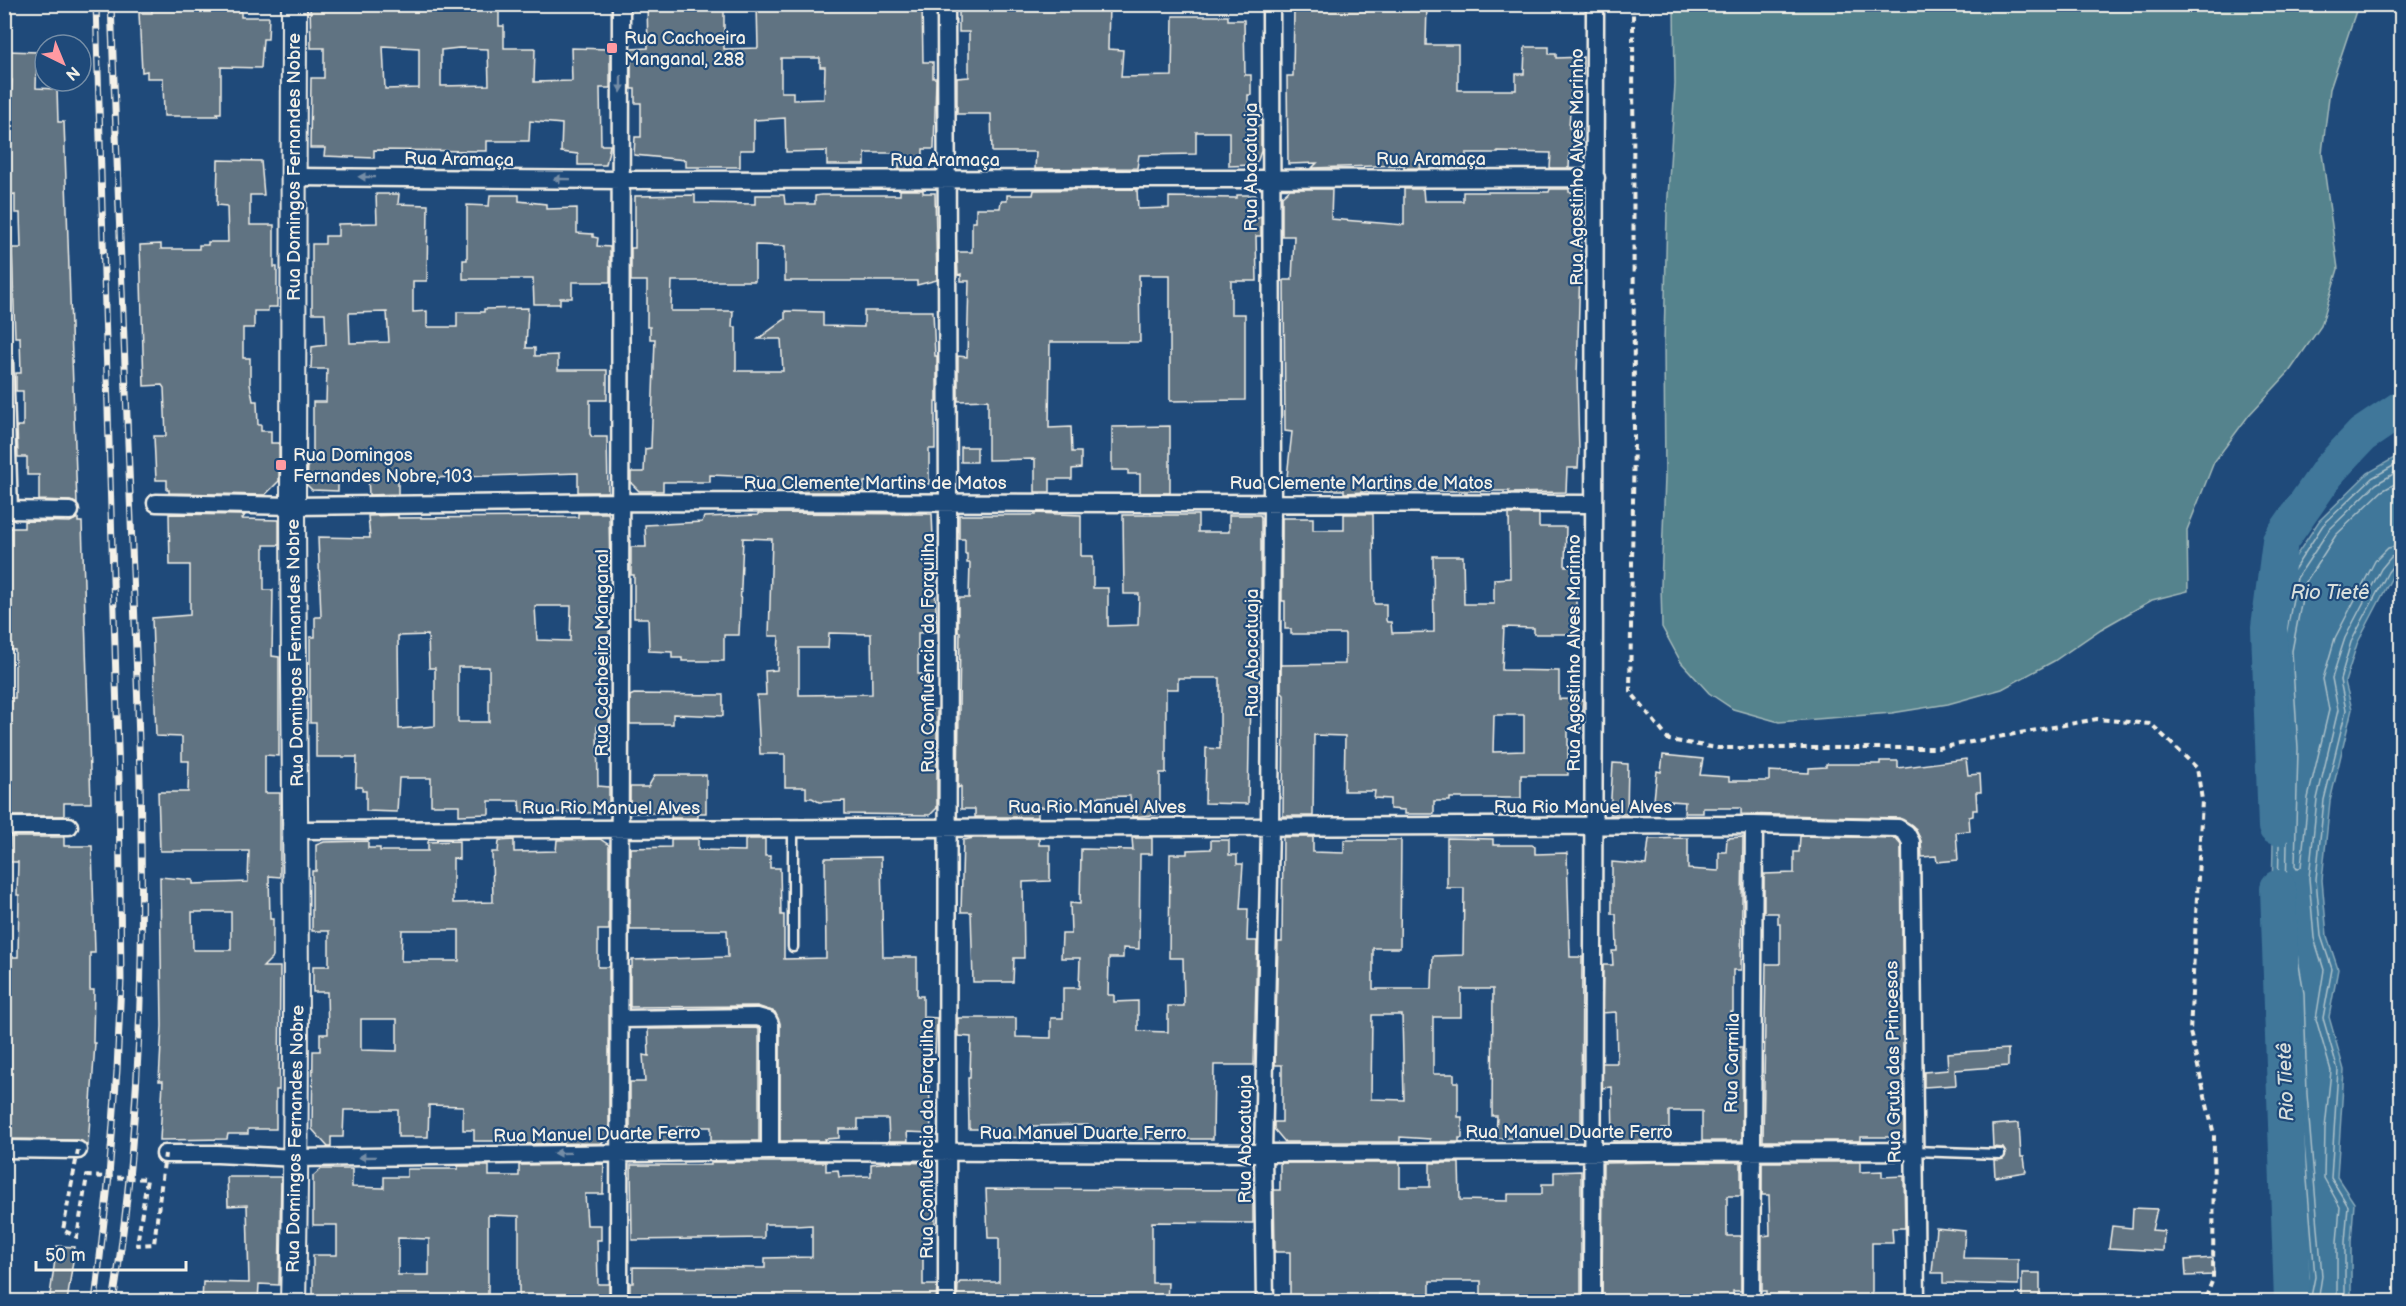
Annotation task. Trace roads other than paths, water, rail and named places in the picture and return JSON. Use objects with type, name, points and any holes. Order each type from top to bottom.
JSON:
[{"type":"street","name":"Rua Domingos Fernandes Nobre","points":[[293,1302],[296,1158],[293,506],[294,4]]},
{"type":"street","name":"Rua Cachoeira Manganal","points":[[619,1302],[621,4]]},
{"type":"street","name":"Rua Confluência da Forquilha","points":[[946,4],[948,502],[946,1302]]},
{"type":"street","name":"Rua Abacatuaja","points":[[1265,1302],[1263,1154],[1270,827],[1272,502],[1271,4]]},
{"type":"street","name":"Rua Agostinho Alves Marinho","points":[[1592,1302],[1596,647],[1594,504],[1597,271],[1595,4]]},
{"type":"street","name":"Rua Aramaça","points":[[294,177],[621,180],[1596,178]]},
{"type":"street","points":[[4,361],[7,510],[70,511]]},
{"type":"street","name":"Rua Clemente Martins de Matos","points":[[156,503],[293,506],[622,502],[1594,504]]},
{"type":"street","name":"Rua Rio Manuel Alves","points":[[296,830],[948,826],[1594,827],[1754,825],[1898,828]]},
{"type":"street","name":"Rua Carmila","points":[[1751,1302],[1750,1150],[1754,825]]},
{"type":"street","points":[[4,826],[69,826]]},
{"type":"street","name":"Rua Gruta das Princesas","points":[[1898,828],[1906,833],[1911,842],[1916,1302]]},
{"type":"street","points":[[621,1019],[757,1017],[768,1020],[770,1024],[770,1151]]},
{"type":"street","points":[[4,1149],[78,1149]]},
{"type":"street","name":"Rua Manuel Duarte Ferro","points":[[165,1154],[296,1158],[770,1151],[1263,1154],[1914,1151]]},
{"type":"lane","points":[[793,827],[793,946]]},
{"type":"lane","name":"Rua Manuel Duarte Ferro","points":[[1914,1151],[2000,1154]]},
{"type":"water","name":"Rio Tietê","points":[[2401,454],[2401,565],[2393,575],[2357,644],[2345,682],[2352,709],[2330,801],[2322,880],[2327,936],[2338,969],[2329,1017],[2344,1070],[2337,1177],[2354,1203],[2351,1242],[2351,1301],[2304,1301],[2309,1277],[2294,1095],[2290,995],[2272,893],[2275,749],[2270,650],[2284,574],[2319,521],[2368,473]]},
{"type":"waterway","name":"Rio Tietê","points":[[2276,827],[2269,628],[2280,541],[2330,469],[2362,435],[2402,408]]},
{"type":"waterway","name":"Rio Tietê","points":[[2278,888],[2292,1302]]},
{"type":"railway","points":[[95,1302],[109,1176],[121,981],[119,781],[96,4]]},
{"type":"railway","points":[[111,4],[137,686],[141,862],[139,1039],[134,1127],[113,1302]]},
{"type":"place","name":"Rua Cachoeira Manganal, 288","points":[[612,48]]},
{"type":"place","name":"Rua Domingos Fernandes Nobre, 103","points":[[281,465]]}]
